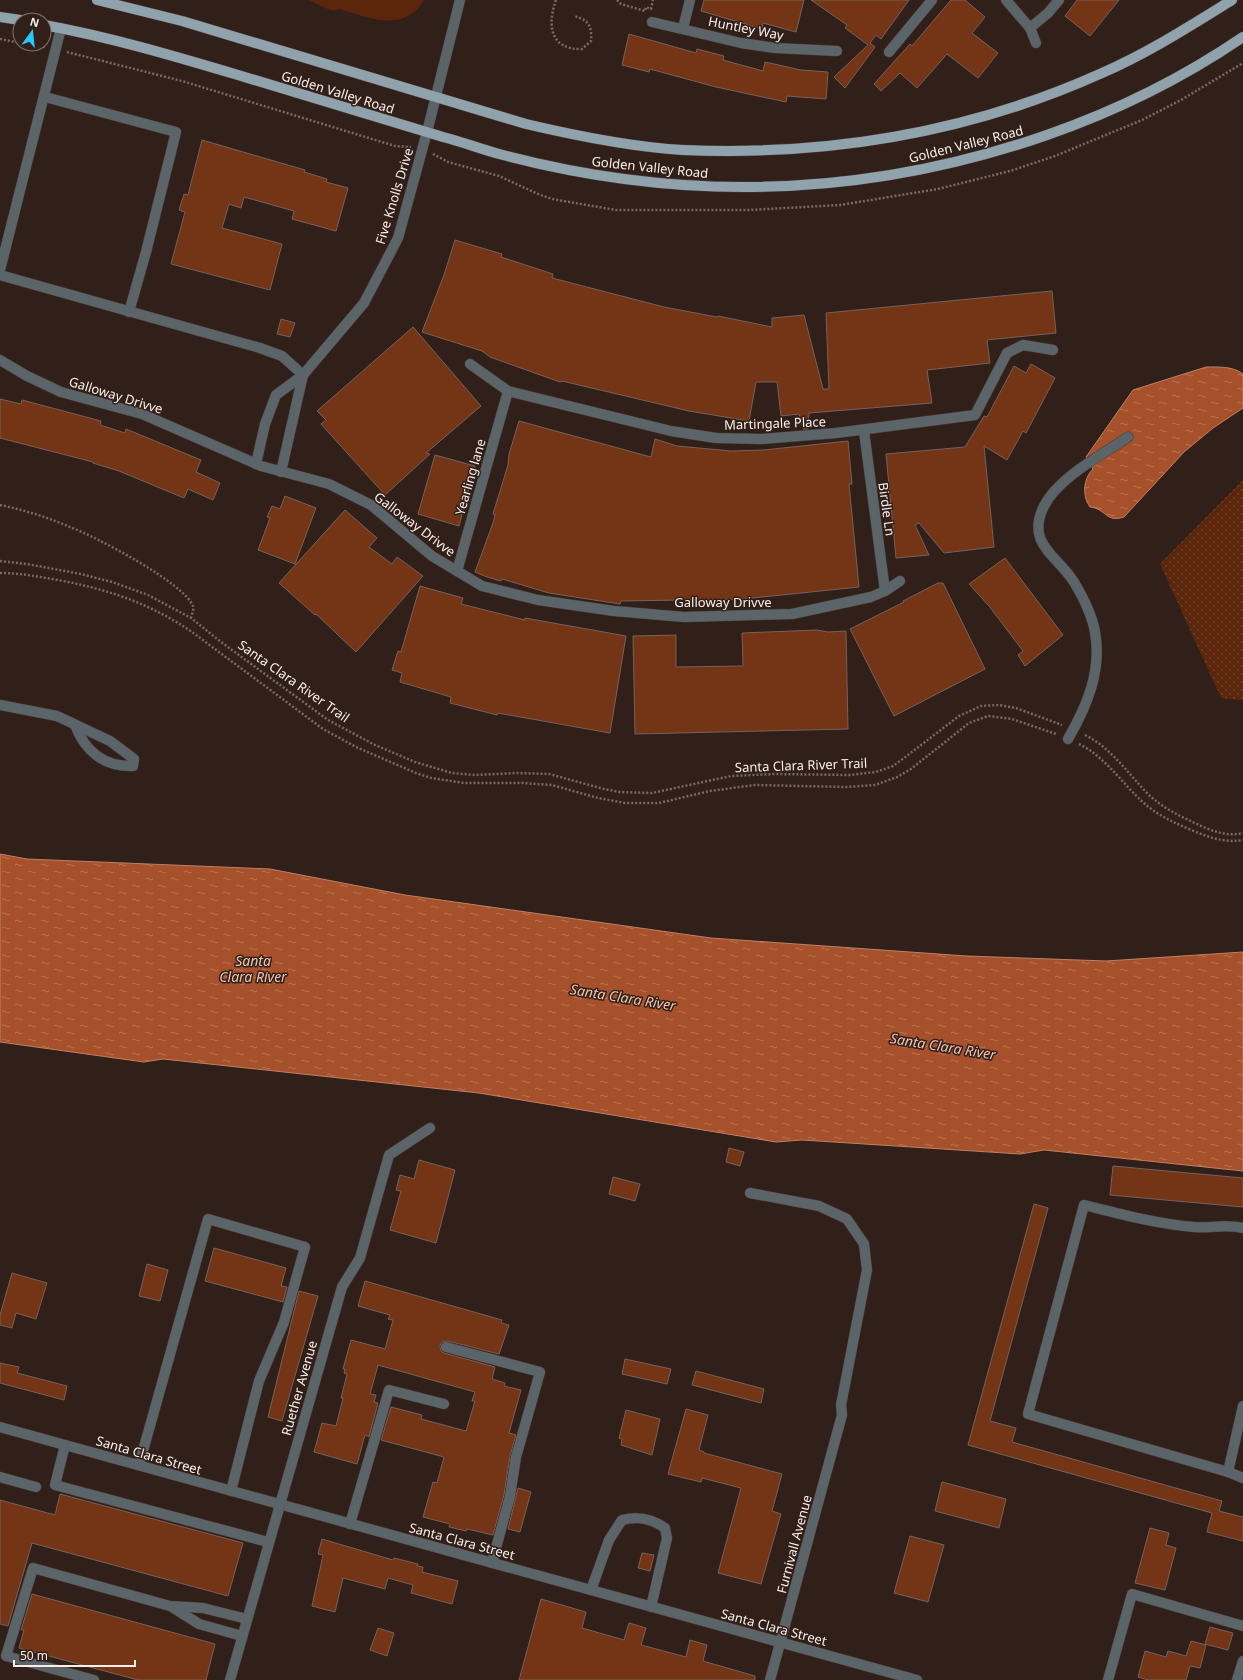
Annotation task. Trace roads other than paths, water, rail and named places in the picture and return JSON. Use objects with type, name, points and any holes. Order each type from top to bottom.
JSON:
[{"type":"main road","name":"Golden Valley Road","points":[[97,0],[182,21],[436,98],[526,124],[578,136],[682,150],[759,151],[831,147],[894,138],[963,123],[1023,104],[1103,73],[1169,39],[1232,0]]},
{"type":"main road","points":[[0,16],[12,18]]},
{"type":"main road","name":"Golden Valley Road","points":[[52,26],[203,65],[501,155],[567,170],[627,180],[686,186],[758,188],[820,185],[877,178],[944,166],[1008,149],[1091,120],[1162,85],[1243,37]]},
{"type":"street","name":"Five Knolls Drive","points":[[303,375],[364,303],[398,238],[436,98],[460,0]]},
{"type":"street","points":[[683,28],[690,0]]},
{"type":"street","points":[[889,52],[932,0]]},
{"type":"street","points":[[1006,0],[1030,28],[1036,43]]},
{"type":"street","points":[[1030,28],[1048,13],[1059,0]]},
{"type":"street","name":"Huntley Way","points":[[652,22],[755,45],[775,48],[836,51]]},
{"type":"street","points":[[0,270],[61,28]]},
{"type":"street","points":[[45,96],[176,132],[130,312]]},
{"type":"street","points":[[0,275],[250,345],[282,356],[303,375]]},
{"type":"street","name":"Martingale Place","points":[[470,364],[508,391],[671,431],[716,438],[762,439],[864,431],[975,415],[1007,353],[1023,345],[1053,350]]},
{"type":"street","name":"Galloway Drivve","points":[[0,360],[27,376],[61,392],[142,414],[256,464],[329,484],[371,505],[432,556],[482,586],[538,600],[614,611],[684,617],[792,614],[871,597],[885,591],[900,581]]},
{"type":"street","points":[[256,464],[265,424],[276,395],[303,375]]},
{"type":"street","points":[[281,472],[303,375]]},
{"type":"street","name":"Yearling lane","points":[[456,571],[508,391]]},
{"type":"street","name":"Birdle Ln","points":[[864,431],[885,591]]},
{"type":"street","points":[[1068,739],[1086,708],[1093,682],[1096,657],[1095,632],[1087,607],[1074,581],[1045,549],[1039,530],[1040,517],[1045,506],[1068,480],[1086,465],[1128,437]]},
{"type":"street","points":[[0,705],[57,716],[110,741],[134,759],[133,766],[119,767],[101,759],[81,741],[75,725]]},
{"type":"street","name":"Ruether Avenue","points":[[230,1680],[268,1542],[342,1287],[360,1258],[389,1155],[430,1128]]},
{"type":"street","name":"Furnivall Avenue","points":[[750,1193],[819,1206],[847,1219],[864,1244],[868,1270],[841,1405],[842,1415],[770,1680]]},
{"type":"street","points":[[1243,1228],[1230,1224],[1195,1228],[1136,1218],[1084,1205],[1028,1414],[1228,1472],[1243,1478]]},
{"type":"street","points":[[139,1465],[208,1219],[305,1247],[284,1322],[259,1382],[231,1491]]},
{"type":"street","points":[[446,1347],[540,1372],[516,1458],[510,1496],[492,1563]]},
{"type":"street","points":[[350,1524],[389,1390],[444,1404]]},
{"type":"street","points":[[1228,1472],[1243,1406]]},
{"type":"street","name":"Santa Clara Street","points":[[0,1427],[917,1680]]},
{"type":"street","points":[[65,1445],[55,1485],[268,1542]]},
{"type":"street","points":[[0,1477],[36,1487]]},
{"type":"street","points":[[592,1590],[609,1540],[622,1520],[637,1517],[646,1519],[665,1528],[667,1538],[651,1607]]},
{"type":"street","points":[[94,1680],[6,1656],[33,1568],[170,1606],[203,1608],[247,1619]]},
{"type":"street","points":[[1108,1680],[1132,1594],[1243,1626]]},
{"type":"street","points":[[170,1606],[199,1624],[242,1636]]},
{"type":"street","points":[[1237,1680],[1243,1661]]},
{"type":"water","points":[[1206,367],[1230,368],[1243,374],[1243,408],[1213,428],[1184,452],[1124,517],[1109,517],[1100,510],[1090,507],[1087,503],[1085,488],[1087,478],[1093,469],[1086,457],[1133,390]]},
{"type":"water","name":"Santa Clara River","points":[[0,854],[27,859],[270,869],[405,895],[711,938],[967,956],[1106,961],[1243,952],[1243,1171],[1044,1150],[1020,1154],[802,1140],[776,1142],[479,1093],[163,1059],[144,1062],[0,1042]]}]
